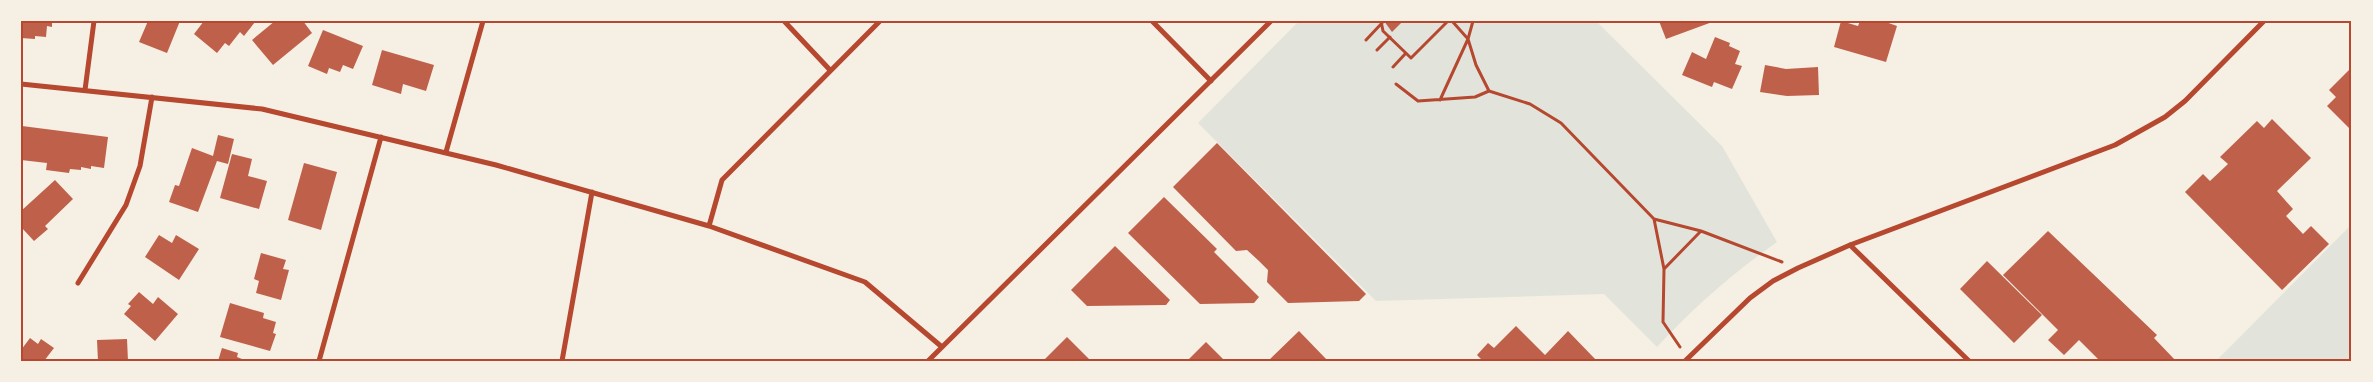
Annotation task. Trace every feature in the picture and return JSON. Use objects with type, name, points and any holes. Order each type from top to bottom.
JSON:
[{"type":"street","points":[[85,90],[94,21]]},
{"type":"street","points":[[446,152],[483,21]]},
{"type":"street","points":[[784,21],[830,70]]},
{"type":"street","points":[[709,226],[722,180],[880,21]]},
{"type":"street","points":[[1152,21],[1211,81]]},
{"type":"street","points":[[928,361],[1271,21]]},
{"type":"street","points":[[1687,359],[1750,298],[1798,268],[1850,245],[2106,148],[2142,131],[2185,101],[2264,21]]},
{"type":"street","points":[[21,84],[262,109],[446,152],[592,192],[709,226],[865,282],[942,347]]},
{"type":"street","points":[[78,283],[126,205],[140,166],[152,97]]},
{"type":"street","points":[[319,361],[381,137]]},
{"type":"street","points":[[562,361],[592,192]]},
{"type":"street","points":[[1850,245],[1969,361]]},
{"type":"path","points":[[1382,22],[1383,31],[1411,58],[1448,21]]},
{"type":"path","points":[[1452,21],[1468,39],[1476,65],[1489,90],[1530,104],[1561,123],[1654,219],[1700,231],[1798,268]]},
{"type":"path","points":[[1440,100],[1468,39],[1473,21]]},
{"type":"path","points":[[1366,40],[1382,22]]},
{"type":"path","points":[[1377,50],[1390,37]]},
{"type":"path","points":[[1393,67],[1406,53]]},
{"type":"path","points":[[1396,84],[1418,101],[1475,97],[1489,90]]},
{"type":"path","points":[[1654,219],[1664,269],[1663,322],[1687,359]]},
{"type":"path","points":[[1664,269],[1700,231]]},
{"type":"shaded area","points":[[1299,21],[1596,21],[1722,146],[1777,242],[1714,291],[1657,347],[1604,294],[1376,301],[1198,123]]},
{"type":"shaded area","points":[[2352,224],[2352,361],[2216,361]]},
{"type":"building","points":[[21,21],[52,21],[52,27],[47,26],[46,37],[35,36],[35,39],[21,38]]},
{"type":"building","points":[[148,21],[180,21],[167,53],[139,42]]},
{"type":"building","points":[[204,21],[255,22],[244,36],[240,32],[229,46],[225,43],[217,53],[194,34]]},
{"type":"building","points":[[275,21],[303,21],[312,33],[273,65],[252,40]]},
{"type":"building","points":[[1384,21],[1403,21],[1392,32]]},
{"type":"building","points":[[1659,21],[1715,21],[1666,39]]},
{"type":"building","points":[[1841,21],[1858,26],[1860,21],[1872,23],[1873,21],[1883,21],[1897,26],[1886,62],[1834,47]]},
{"type":"building","points":[[323,30],[363,46],[353,69],[343,65],[340,72],[329,68],[327,74],[308,66]]},
{"type":"building","points":[[1715,37],[1730,43],[1729,46],[1740,51],[1735,64],[1742,66],[1732,89],[1714,82],[1712,87],[1682,75],[1692,52],[1706,59]]},
{"type":"building","points":[[382,50],[434,65],[426,91],[403,84],[401,94],[372,85]]},
{"type":"building","points":[[1765,65],[1786,69],[1818,67],[1819,95],[1787,96],[1760,92]]},
{"type":"building","points":[[2352,67],[2352,131],[2327,106],[2336,97],[2329,90]]},
{"type":"building","points":[[2272,119],[2311,158],[2277,191],[2293,209],[2286,216],[2303,234],[2311,226],[2329,244],[2282,290],[2185,192],[2203,174],[2210,181],[2228,164],[2220,157],[2257,121],[2264,128]]},
{"type":"building","points":[[22,126],[108,137],[104,168],[91,166],[91,169],[81,167],[81,170],[70,169],[69,173],[46,170],[47,163],[21,160]]},
{"type":"building","points":[[218,135],[234,139],[228,164],[217,161],[198,212],[169,202],[175,185],[179,186],[192,148],[213,156]]},
{"type":"building","points":[[1217,143],[1366,294],[1359,301],[1288,303],[1267,282],[1268,270],[1247,250],[1236,251],[1173,187]]},
{"type":"building","points":[[232,154],[252,159],[248,176],[267,181],[259,209],[220,198]]},
{"type":"building","points":[[304,163],[337,172],[321,230],[288,220]]},
{"type":"building","points":[[55,180],[73,199],[45,226],[48,229],[34,241],[21,227],[21,211]]},
{"type":"building","points":[[1164,197],[1217,249],[1214,252],[1259,297],[1254,303],[1200,304],[1128,233]]},
{"type":"building","points":[[2048,231],[2157,335],[2154,338],[2176,361],[2100,361],[2079,340],[2064,355],[2048,340],[2058,330],[2003,275]]},
{"type":"building","points":[[159,235],[172,243],[176,235],[199,249],[179,280],[145,257]]},
{"type":"building","points":[[1115,246],[1170,300],[1166,305],[1087,306],[1071,290]]},
{"type":"building","points":[[261,253],[286,260],[283,269],[289,270],[281,300],[256,293],[259,281],[254,279]]},
{"type":"building","points":[[1987,261],[2042,315],[2014,343],[1960,289]]},
{"type":"building","points":[[139,292],[153,304],[158,297],[178,314],[155,341],[124,314],[131,306],[128,304]]},
{"type":"building","points":[[230,303],[264,313],[263,318],[276,322],[273,333],[276,334],[270,351],[220,337]]},
{"type":"building","points":[[1516,326],[1545,355],[1568,331],[1596,360],[1483,361],[1477,355],[1488,343],[1494,348]]},
{"type":"building","points":[[1299,331],[1328,361],[1268,361]]},
{"type":"building","points":[[1067,337],[1091,361],[1043,361]]},
{"type":"building","points":[[30,338],[38,344],[41,339],[54,348],[44,361],[21,361],[21,350]]},
{"type":"building","points":[[127,339],[128,361],[98,361],[97,340]]},
{"type":"building","points":[[1206,342],[1225,361],[1187,361]]},
{"type":"building","points":[[222,348],[238,353],[237,357],[247,361],[218,361]]}]
